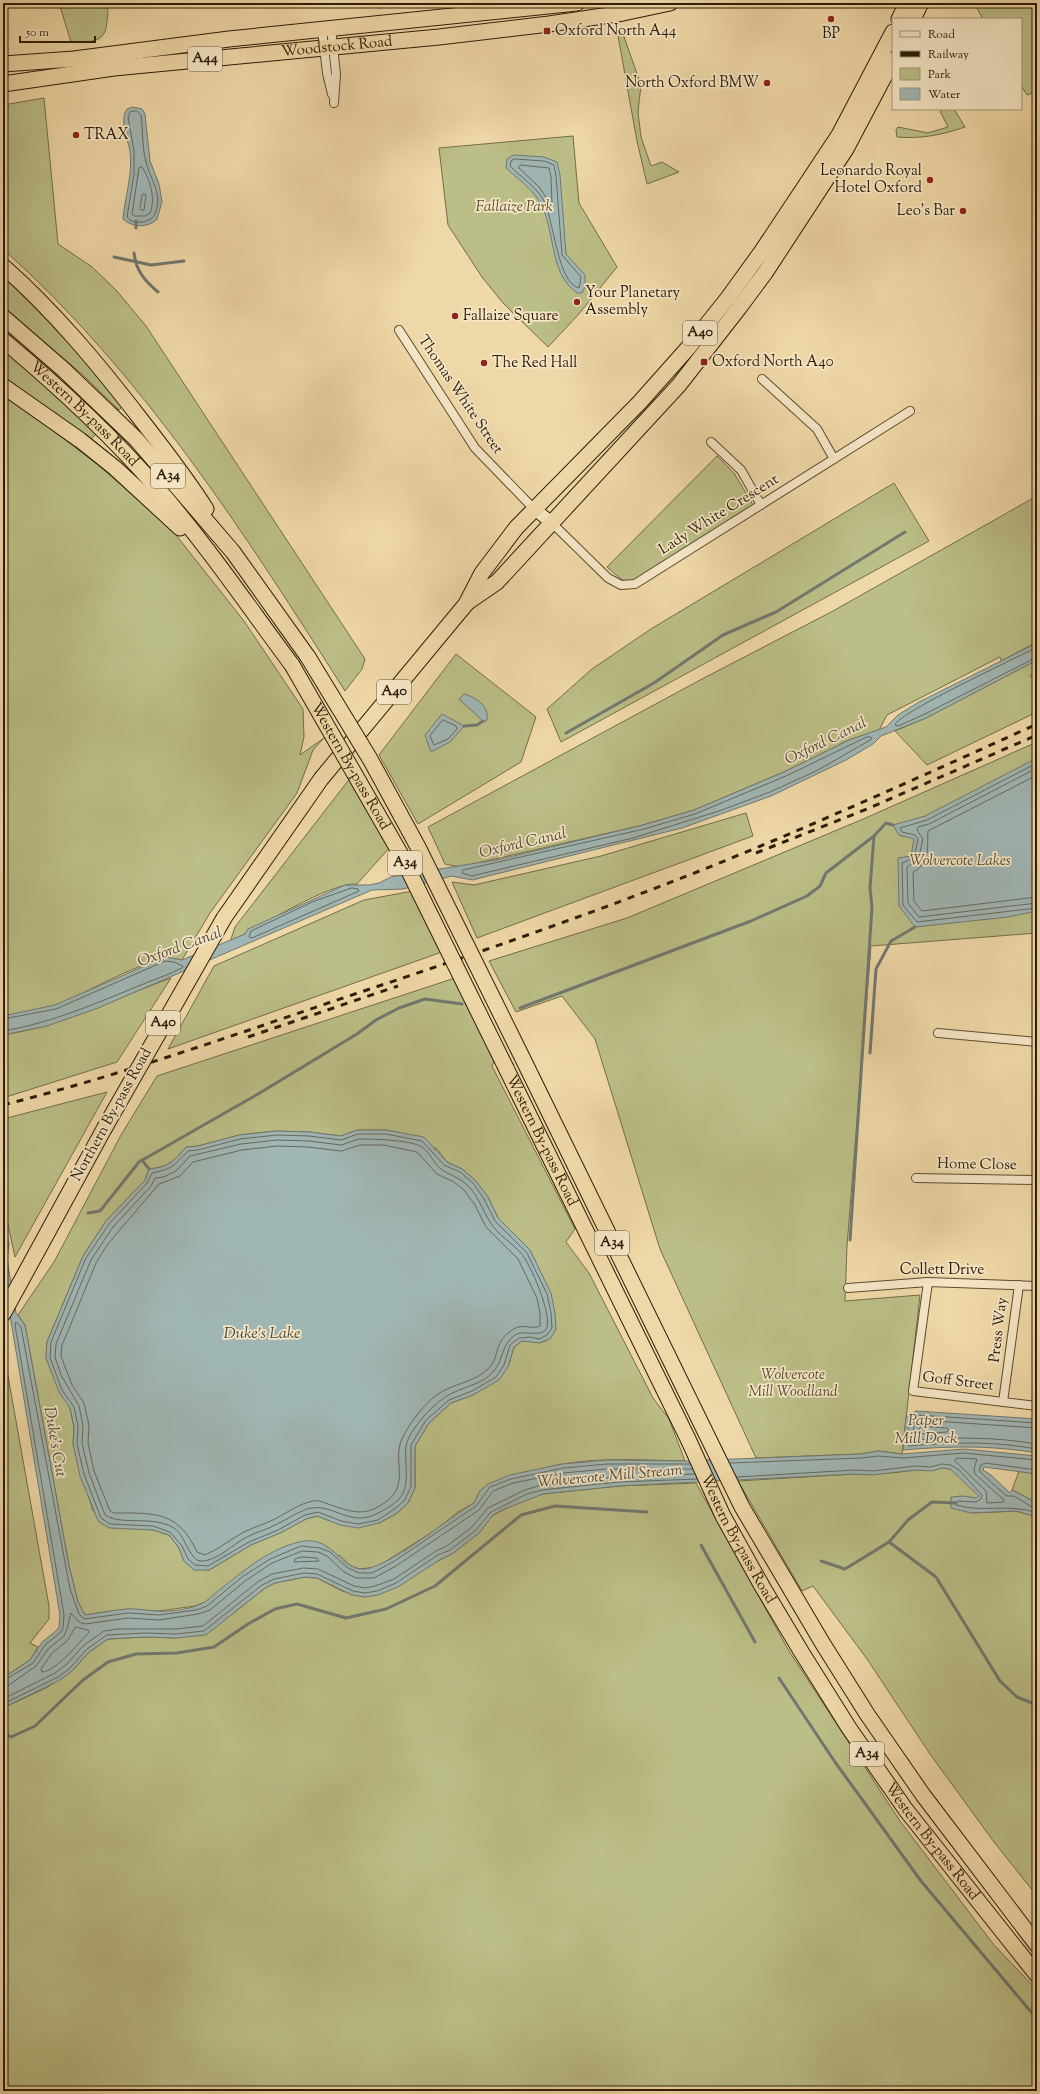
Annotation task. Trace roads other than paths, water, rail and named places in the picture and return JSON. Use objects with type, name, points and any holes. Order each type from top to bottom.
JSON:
[{"type":"highway","name":"Woodstock Road","points":[[3,64],[74,59],[216,40],[577,3]]},
{"type":"highway","name":"Woodstock Road","points":[[3,84],[114,68],[548,24],[623,13],[670,3]]},
{"type":"highway","points":[[900,18],[907,3]]},
{"type":"highway","points":[[914,18],[921,3]]},
{"type":"highway","name":"A40","points":[[466,604],[482,573],[534,509],[640,402],[688,348],[728,298],[766,245],[838,135],[892,34]]},
{"type":"highway","name":"A40","points":[[466,604],[497,582],[679,385],[765,273],[846,149],[892,62]]},
{"type":"highway","points":[[3,266],[67,331],[124,397],[194,491],[233,552]]},
{"type":"highway","name":"Western By-pass Road","points":[[3,317],[59,365],[136,439],[233,552],[308,657],[370,759],[418,848],[742,1507],[823,1644],[867,1714],[928,1801],[1037,1945]]},
{"type":"highway","name":"Western By-pass Road","points":[[3,340],[82,410],[136,465],[216,561],[292,665],[400,854],[688,1439],[723,1516],[802,1653],[849,1728],[906,1810],[1037,1974]]},
{"type":"highway","points":[[3,386],[80,440],[115,468],[216,561]]},
{"type":"highway","name":"Northern By-pass Road","points":[[3,1314],[104,1129],[224,918],[321,779],[466,604]]},
{"type":"street","points":[[327,29],[329,47],[336,74],[334,103],[327,73],[329,47]]},
{"type":"street","name":"Thomas White Street","points":[[399,330],[475,448],[534,509]]},
{"type":"street","points":[[762,378],[817,428],[834,459]]},
{"type":"street","name":"Lady White Crescent","points":[[551,522],[608,578],[621,585],[635,584],[910,411]]},
{"type":"street","points":[[711,442],[741,470],[761,505]]},
{"type":"street","points":[[534,509],[551,522]]},
{"type":"street","points":[[938,1033],[1037,1042]]},
{"type":"street","name":"Home Close","points":[[916,1178],[1037,1180]]},
{"type":"street","name":"Collett Drive","points":[[848,1288],[928,1282],[1037,1286]]},
{"type":"street","name":"Goff Street","points":[[928,1282],[913,1391],[1037,1406]]},
{"type":"street","name":"Press Way","points":[[1004,1402],[1019,1285]]},
{"type":"water","points":[[133,107],[142,109],[145,114],[150,161],[159,184],[162,202],[157,219],[149,224],[140,226],[131,224],[123,219],[130,177],[131,160],[124,119],[127,109]]},
{"type":"water","points":[[514,155],[544,157],[557,162],[560,175],[566,254],[585,275],[585,287],[582,293],[577,293],[567,284],[561,273],[545,212],[536,196],[506,168],[507,159]]},
{"type":"water","points":[[1037,643],[1037,660],[926,718],[881,736],[873,744],[846,760],[771,796],[682,828],[473,880],[451,876],[403,889],[372,890],[98,1008],[47,1026],[3,1035],[3,1016],[55,1005],[165,957],[182,960],[245,934],[248,929],[345,885],[369,885],[379,883],[391,877],[501,859],[643,825],[694,810],[784,772],[849,740],[886,727],[898,715],[919,702]]},
{"type":"water","points":[[464,694],[473,697],[484,706],[487,720],[484,722],[459,699]]},
{"type":"water","points":[[442,714],[464,726],[450,742],[431,752],[425,735]]},
{"type":"water","name":"Wolvercote Lakes","points":[[1037,758],[1037,911],[1008,917],[915,927],[899,906],[898,858],[911,856],[914,839],[899,835],[893,825],[925,816]]},
{"type":"water","name":"Duke's Lake","points":[[357,1130],[386,1130],[424,1137],[447,1162],[462,1169],[475,1180],[488,1197],[498,1218],[530,1250],[551,1293],[555,1313],[556,1329],[550,1339],[539,1343],[522,1341],[514,1347],[508,1367],[499,1380],[473,1395],[451,1403],[429,1423],[415,1446],[415,1488],[408,1503],[396,1514],[379,1523],[358,1528],[340,1525],[317,1516],[306,1519],[280,1533],[251,1545],[209,1570],[194,1570],[184,1561],[179,1548],[169,1535],[153,1530],[109,1528],[98,1521],[80,1476],[73,1444],[74,1427],[70,1408],[59,1392],[46,1358],[47,1342],[83,1256],[106,1221],[145,1180],[149,1169],[161,1167],[170,1163],[186,1147],[198,1146],[239,1135],[276,1131],[309,1132],[341,1136]]},
{"type":"water","name":"Wolvercote Mill Stream","points":[[3,1213],[9,1244],[7,1259],[16,1313],[25,1325],[69,1566],[78,1602],[85,1615],[127,1609],[153,1611],[181,1610],[200,1604],[205,1602],[240,1573],[259,1560],[278,1549],[299,1542],[319,1542],[352,1566],[360,1569],[371,1568],[400,1553],[474,1503],[480,1491],[488,1484],[510,1475],[562,1464],[607,1460],[685,1461],[861,1454],[878,1451],[902,1454],[964,1449],[1037,1456],[1037,1474],[984,1467],[983,1470],[991,1475],[1010,1493],[1012,1490],[1037,1503],[1037,1517],[1016,1511],[971,1513],[951,1508],[951,1497],[964,1496],[976,1498],[979,1496],[950,1469],[942,1468],[932,1471],[916,1470],[872,1475],[855,1474],[619,1486],[543,1494],[493,1515],[479,1533],[452,1554],[441,1559],[398,1587],[378,1595],[365,1597],[352,1595],[317,1578],[305,1577],[275,1583],[265,1588],[206,1635],[176,1638],[145,1637],[108,1639],[89,1652],[72,1671],[60,1680],[3,1708],[3,1678],[30,1660],[42,1642],[59,1627],[60,1615],[3,1273]]},
{"type":"water","name":"Paper Mill Dock","points":[[916,1411],[1037,1419],[1037,1453],[986,1447],[903,1450],[906,1417]]},
{"type":"waterway","points":[[136,221],[136,228]]},
{"type":"waterway","points":[[134,253],[137,265],[142,275],[158,292]]},
{"type":"waterway","points":[[114,257],[151,265],[184,261]]},
{"type":"waterway","points":[[566,733],[654,683],[723,635],[776,612],[905,532]]},
{"type":"waterway","points":[[464,726],[477,725],[483,721]]},
{"type":"waterway","points":[[850,1240],[872,907],[870,888],[874,836],[886,823],[893,825]]},
{"type":"waterway","points":[[520,1008],[751,921],[807,896],[820,886],[826,873],[874,836]]},
{"type":"waterway","points":[[870,1053],[876,969],[891,941],[915,927]]},
{"type":"waterway","points":[[88,1213],[100,1211],[139,1162],[258,1094],[357,1034],[376,1020],[399,1008],[425,999],[462,1004]]},
{"type":"waterway","points":[[142,1160],[149,1169]]},
{"type":"waterway","points":[[821,1561],[845,1569],[889,1542],[908,1520],[932,1502],[955,1503]]},
{"type":"waterway","points":[[3,1732],[11,1737],[35,1726],[83,1680],[108,1662],[136,1654],[177,1653],[214,1647],[248,1624],[275,1609],[297,1604],[346,1618],[386,1609],[435,1586],[521,1515],[555,1506],[647,1512]]},
{"type":"waterway","points":[[889,1542],[936,1577],[1000,1681],[1017,1697],[1037,1705]]},
{"type":"waterway","points":[[701,1545],[755,1642]]},
{"type":"waterway","points":[[779,1678],[835,1762],[921,1881],[1037,2019]]},
{"type":"railway","points":[[3,1105],[127,1070],[573,919],[669,883],[798,830],[1037,724]]},
{"type":"railway","points":[[756,853],[867,809],[1037,735]]},
{"type":"railway","points":[[248,1037],[398,986]]},
{"type":"place","name":"BP","points":[[831,19]]},
{"type":"place","name":"Oxford North A44","points":[[547,31]]},
{"type":"place","name":"North Oxford BMW","points":[[767,83]]},
{"type":"place","name":"TRAX","points":[[76,135]]},
{"type":"place","name":"Leonardo Royal Hotel Oxford","points":[[930,180]]},
{"type":"place","name":"Leo’s Bar","points":[[963,211]]},
{"type":"place","name":"Your Planetary Assembly","points":[[577,302]]},
{"type":"place","name":"Fallaize Square","points":[[455,316]]},
{"type":"place","name":"Oxford North A40","points":[[704,362]]},
{"type":"place","name":"The Red Hall","points":[[484,363]]},
{"type":"park label","name":"Fallaize Park","points":[[514,207]]},
{"type":"park label","name":"Wolvercote Mill Woodland","points":[[793,1384]]},
{"type":"water label","name":"Oxford Canal","points":[[826,742]]},
{"type":"water label","name":"Oxford Canal","points":[[523,844]]},
{"type":"water label","name":"Oxford Canal","points":[[180,948]]},
{"type":"water label","name":"Duke's Cut","points":[[54,1442]]}]
